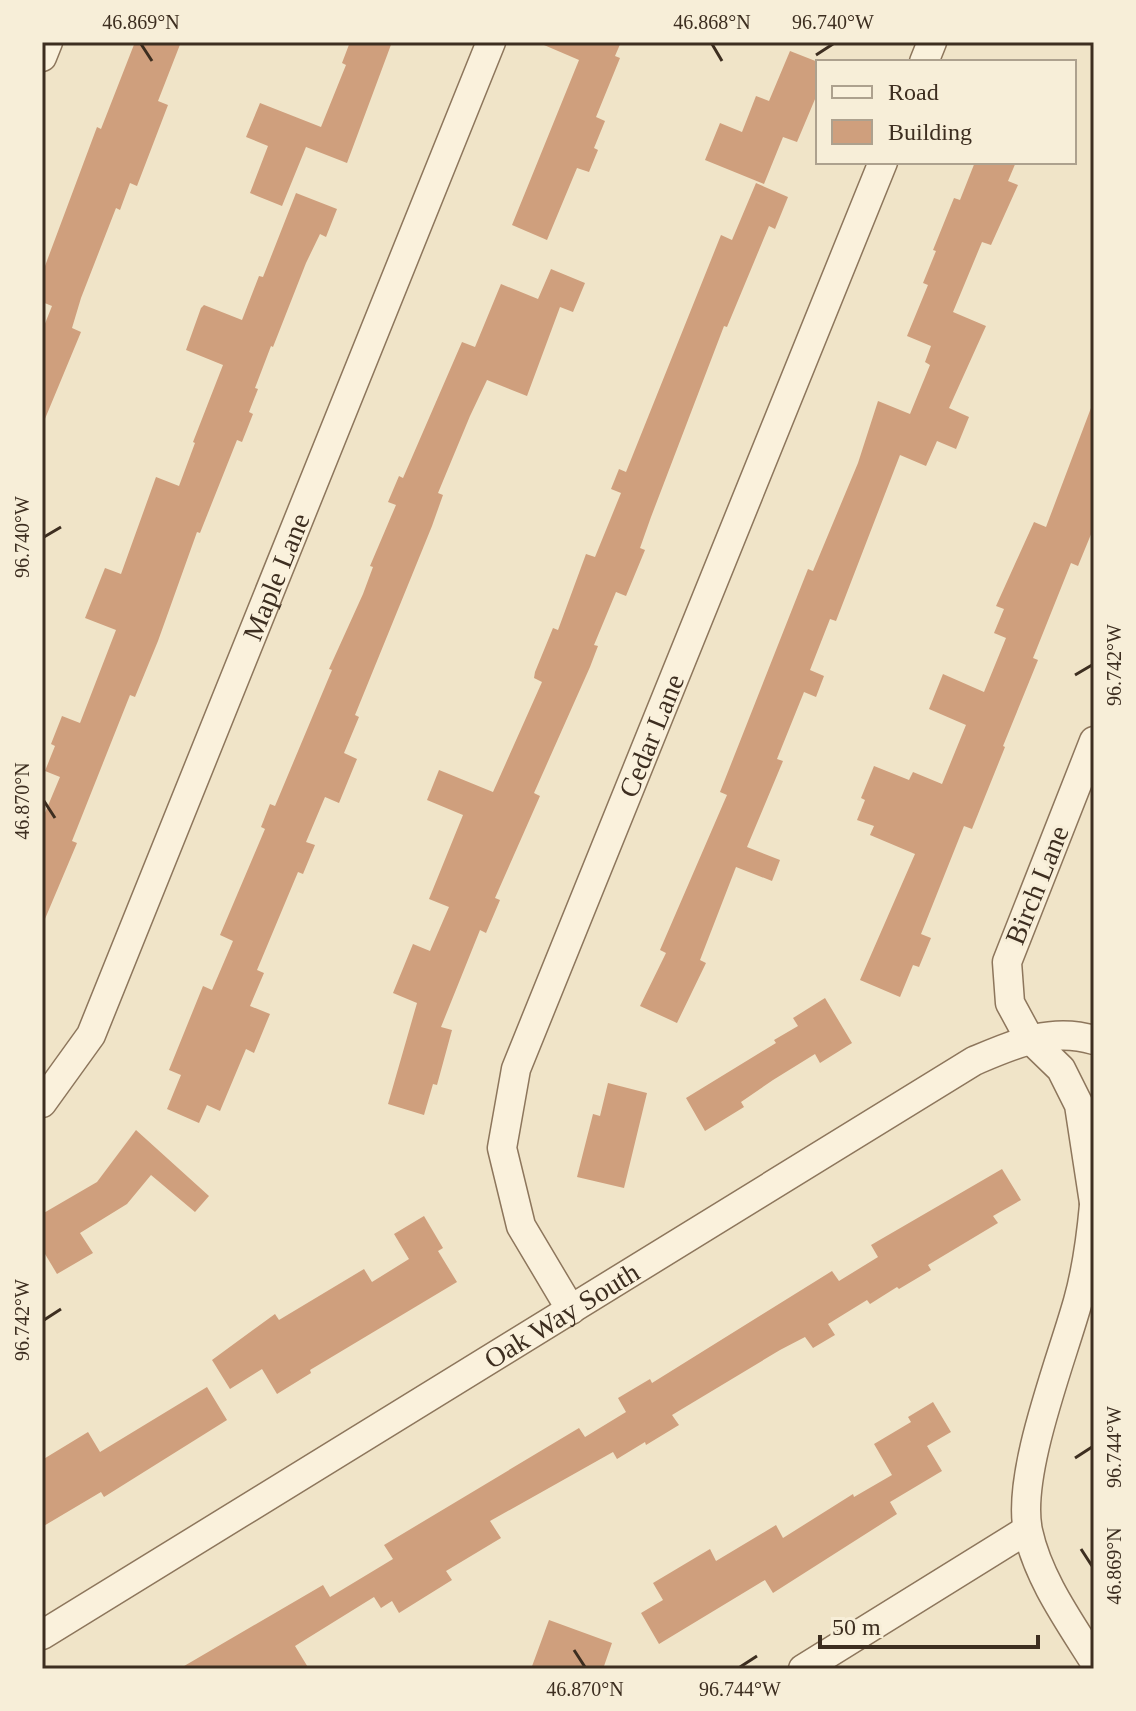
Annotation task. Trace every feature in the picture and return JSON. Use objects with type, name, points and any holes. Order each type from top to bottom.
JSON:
[{"type":"street","points":[[42,57],[48,42]]},
{"type":"street","name":"Maple Lane","points":[[42,1103],[91,1035],[491,42]]},
{"type":"street","name":"Cedar Lane","points":[[571,1310],[521,1226],[502,1148],[516,1069],[882,164]]},
{"type":"street","name":"Birch Lane","points":[[1094,741],[1007,962],[1010,1003],[1029,1038],[1061,1069],[1079,1105],[1094,1204],[1089,1257],[1032,1466],[1027,1530],[1044,1577],[1094,1661]]},
{"type":"street","name":"Oak Way South","points":[[42,1635],[974,1061],[1029,1038],[1075,1034],[1094,1040]]},
{"type":"street","points":[[803,1669],[1027,1530]]},
{"type":"building","points":[[135,42],[181,42],[158,101],[168,105],[137,186],[130,183],[120,210],[116,208],[72,328],[81,332],[42,426],[42,331],[52,306],[42,302],[42,274],[97,127],[101,129]]},
{"type":"building","points":[[350,42],[392,42],[347,163],[306,147],[282,206],[250,193],[268,146],[246,137],[260,103],[321,127],[346,65],[342,63]]},
{"type":"building","points":[[537,42],[621,42],[615,56],[620,58],[596,117],[605,121],[594,148],[598,150],[589,172],[577,168],[547,240],[512,225],[579,60]]},
{"type":"building","points":[[790,51],[816,61],[816,97],[797,142],[783,137],[764,184],[705,160],[720,123],[742,132],[756,96],[769,101]]},
{"type":"building","points":[[974,164],[1015,164],[1008,181],[1018,185],[991,245],[982,242],[953,312],[986,326],[949,408],[969,417],[956,449],[937,441],[926,466],[900,455],[836,621],[830,619],[810,670],[824,676],[816,697],[804,692],[777,759],[783,761],[747,847],[780,860],[772,881],[736,867],[700,960],[706,963],[677,1023],[640,1006],[666,953],[660,950],[727,795],[720,792],[808,569],[813,571],[858,463],[878,401],[910,414],[930,365],[925,362],[931,346],[907,336],[928,285],[923,283],[936,251],[933,250],[954,198],[960,200]]},
{"type":"building","points":[[756,183],[788,197],[775,229],[769,226],[727,327],[724,326],[640,548],[645,550],[626,596],[616,592],[594,645],[598,646],[590,667],[534,793],[540,796],[495,898],[500,900],[486,933],[480,930],[441,1027],[452,1030],[437,1085],[433,1084],[424,1115],[388,1104],[417,1003],[393,993],[413,944],[430,951],[449,907],[429,899],[463,815],[427,800],[439,770],[493,792],[542,682],[534,678],[535,672],[553,628],[558,630],[586,554],[595,557],[621,493],[611,489],[619,469],[626,472],[721,235],[732,240]]},
{"type":"building","points":[[296,193],[337,209],[326,237],[320,234],[306,263],[271,346],[255,388],[258,389],[249,412],[253,414],[242,442],[237,440],[200,533],[197,532],[158,641],[135,697],[130,695],[72,841],[77,843],[42,926],[42,820],[60,777],[45,771],[55,746],[51,744],[62,716],[80,723],[116,630],[85,618],[105,568],[121,574],[156,477],[179,486],[223,365],[186,350],[201,308],[204,305],[242,320],[259,276],[263,277]]},
{"type":"building","points":[[551,269],[585,283],[573,312],[560,307],[527,396],[487,380],[470,416],[438,493],[443,495],[432,526],[355,715],[359,717],[344,753],[357,759],[339,803],[325,797],[306,842],[315,845],[303,874],[298,872],[257,970],[264,973],[250,1006],[270,1014],[254,1053],[246,1049],[220,1111],[207,1105],[199,1123],[167,1109],[181,1075],[169,1070],[203,986],[212,990],[233,941],[220,935],[265,829],[261,827],[270,804],[275,806],[332,670],[329,669],[363,594],[373,567],[370,566],[396,505],[388,502],[399,476],[403,478],[462,342],[475,347],[501,284],[538,299]]},
{"type":"building","points":[[1094,400],[1094,527],[1078,566],[1071,563],[1033,658],[1038,660],[972,829],[964,826],[921,934],[931,938],[919,967],[913,965],[900,997],[860,980],[915,854],[870,835],[874,826],[857,820],[865,800],[861,798],[874,766],[909,780],[913,772],[942,784],[966,725],[929,709],[943,674],[984,692],[1006,638],[994,633],[1004,609],[996,606],[1034,522],[1046,527]]},
{"type":"building","points":[[825,998],[852,1043],[820,1063],[815,1054],[741,1102],[744,1107],[705,1131],[686,1098],[776,1043],[774,1040],[798,1026],[793,1018]]},
{"type":"building","points":[[608,1083],[647,1093],[624,1188],[577,1177],[593,1114],[600,1116]]},
{"type":"building","points":[[136,1130],[209,1196],[195,1212],[151,1175],[127,1204],[80,1233],[93,1253],[57,1274],[42,1249],[42,1214],[97,1182]]},
{"type":"building","points":[[1002,1169],[1021,1200],[993,1216],[998,1223],[928,1265],[931,1270],[870,1304],[867,1300],[828,1324],[835,1335],[813,1348],[805,1337],[780,1350],[672,1415],[679,1425],[646,1445],[645,1442],[617,1459],[613,1452],[490,1521],[501,1538],[446,1571],[452,1580],[399,1613],[392,1601],[381,1608],[374,1597],[295,1646],[309,1669],[179,1669],[323,1585],[330,1597],[393,1559],[384,1545],[579,1428],[585,1437],[626,1412],[618,1398],[650,1379],[652,1383],[832,1271],[839,1281],[878,1257],[871,1245]]},
{"type":"building","points":[[424,1216],[443,1248],[438,1251],[457,1282],[310,1370],[311,1373],[277,1394],[262,1369],[230,1389],[212,1360],[275,1314],[279,1320],[364,1269],[372,1282],[409,1259],[394,1234]]},
{"type":"building","points":[[207,1387],[227,1420],[104,1497],[101,1492],[42,1527],[42,1460],[88,1432],[100,1452]]},
{"type":"building","points":[[933,1402],[951,1432],[927,1446],[942,1471],[890,1502],[897,1514],[773,1593],[765,1580],[659,1644],[641,1613],[663,1600],[653,1583],[710,1549],[716,1561],[776,1525],[783,1538],[853,1494],[854,1497],[892,1475],[874,1444],[911,1422],[908,1417]]},
{"type":"building","points":[[549,1620],[612,1643],[603,1669],[531,1669]]}]
